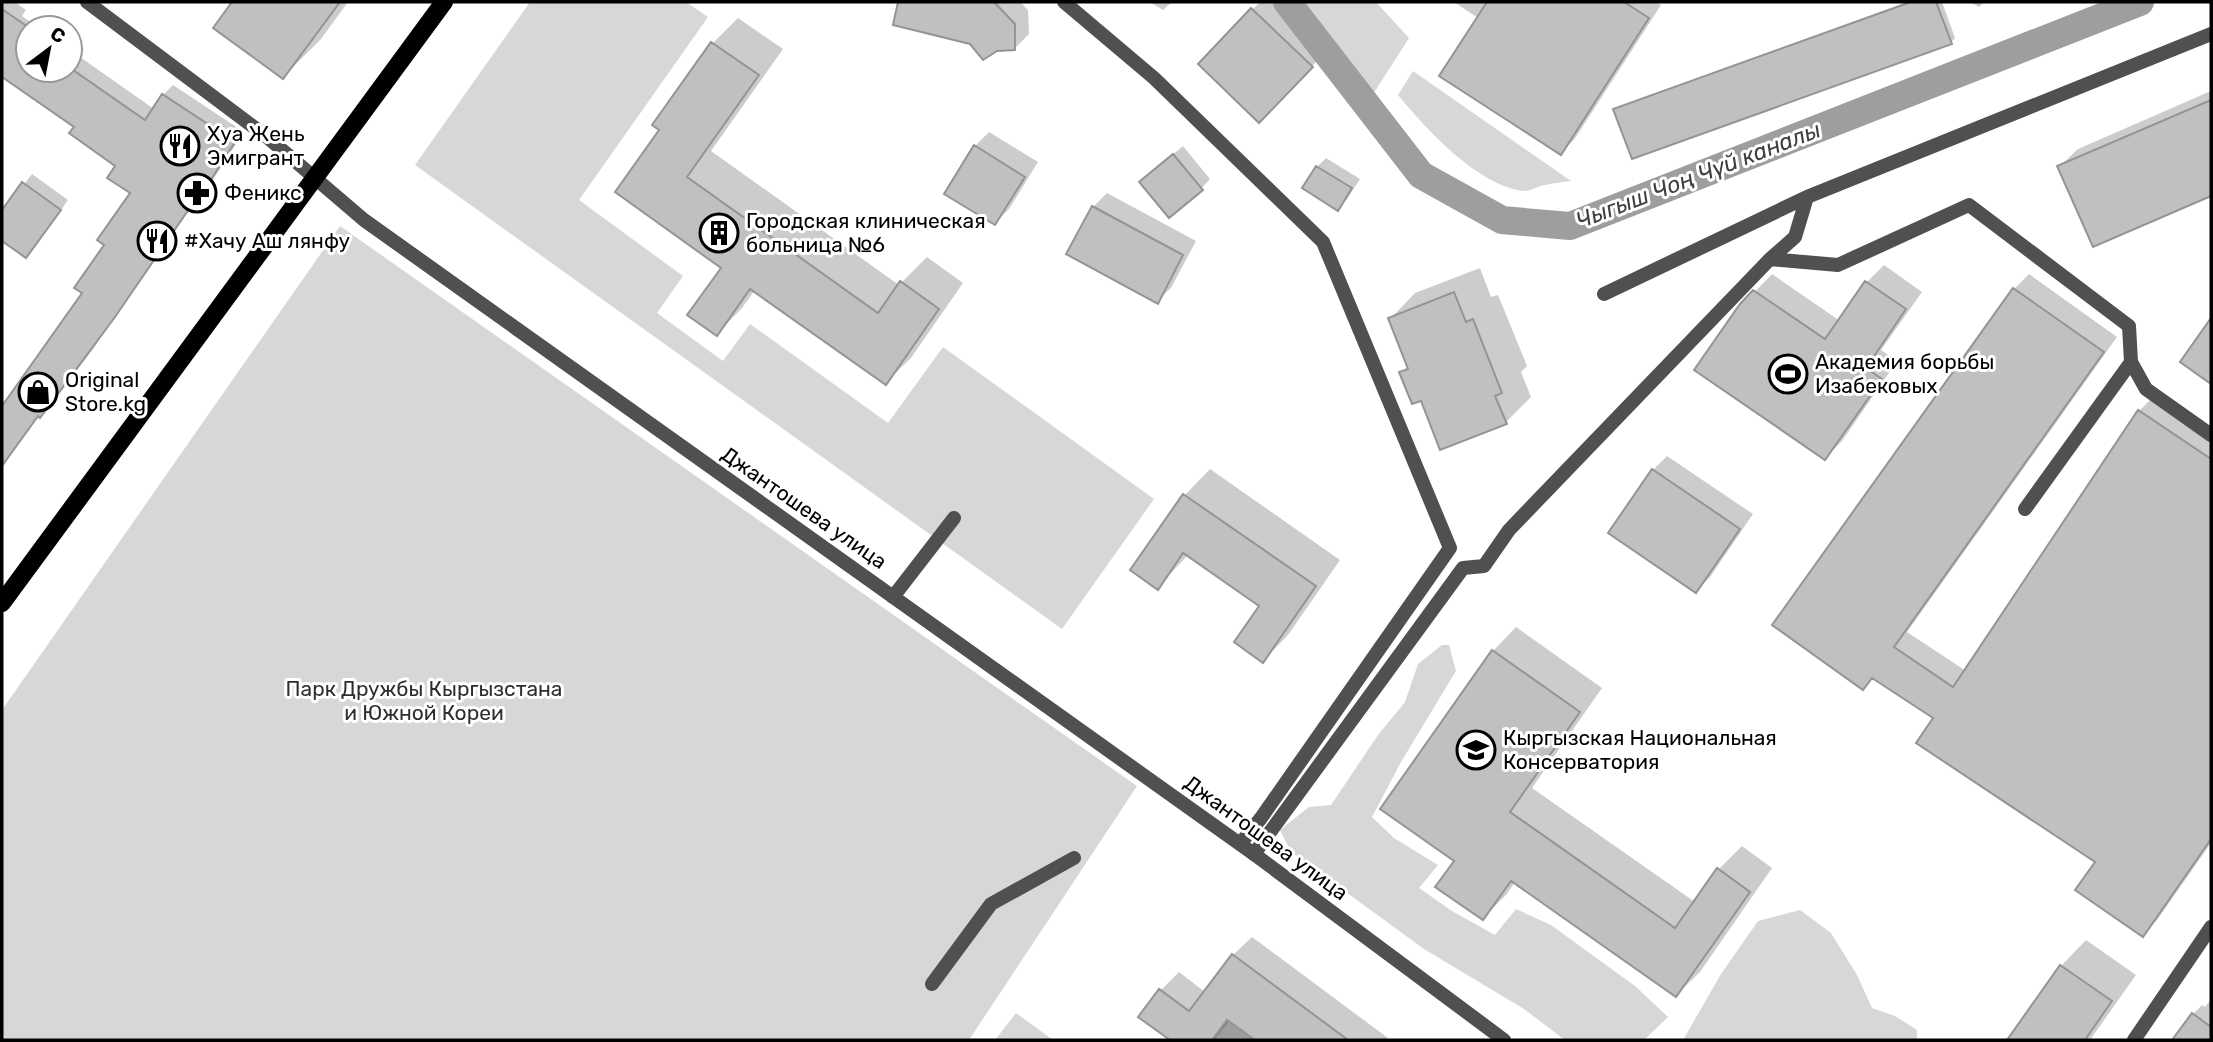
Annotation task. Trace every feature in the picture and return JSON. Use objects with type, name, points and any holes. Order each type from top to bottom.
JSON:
[{"type":"main road","points":[[2,603],[444,2]]},
{"type":"street","name":"Джантошева улица","points":[[87,2],[267,137],[364,220],[1254,853],[1504,1040]]},
{"type":"street","points":[[1064,2],[1154,78],[1323,242],[1450,548],[1240,844]]},
{"type":"street","points":[[1604,294],[1807,197],[2211,34]]},
{"type":"street","points":[[1254,853],[1463,568],[1484,566],[1510,530],[1770,259],[1795,237],[1807,197]]},
{"type":"street","points":[[1770,259],[1838,265],[1969,205],[2129,326],[2131,362],[2147,389],[2211,435]]},
{"type":"street","points":[[2025,509],[2131,362]]},
{"type":"street","points":[[893,597],[954,517]]},
{"type":"street","points":[[932,984],[991,904],[1074,858]]},
{"type":"street","points":[[2134,1040],[2211,927]]},
{"type":"green space","points":[[530,2],[686,2],[708,17],[579,200],[683,276],[657,313],[723,361],[750,324],[888,423],[943,347],[1154,499],[1062,629],[415,165]]},
{"type":"green space","points":[[1300,2],[1376,2],[1409,38],[1370,99]]},
{"type":"green space","points":[[1413,71],[1571,181],[1524,191],[1489,179],[1471,167],[1438,139],[1398,95]]},
{"type":"green space","name":"Парк Дружбы Кыргызстана и Южной Кореи","points":[[340,226],[1137,786],[969,1040],[2,1040],[2,710]]},
{"type":"green space","points":[[1442,645],[1449,645],[1456,671],[1401,762],[1372,817],[1394,838],[1438,865],[1419,888],[1452,911],[1495,935],[1516,909],[1551,925],[1635,986],[1668,1017],[1644,1040],[1565,1040],[1524,1009],[1424,949],[1291,852],[1280,830],[1309,807],[1331,805],[1378,735],[1405,702],[1418,664]]},
{"type":"green space","points":[[1800,910],[1831,933],[1857,975],[1872,1008],[1895,1016],[1917,1030],[1917,1040],[1683,1040],[1721,974],[1758,921]]},
{"type":"green space","points":[[1016,1013],[1053,1040],[995,1040]]},
{"type":"shaded area","points":[[1227,1020],[1255,1040],[1212,1040]]},
{"type":"building","points":[[232,2],[340,2],[283,79],[213,28]]},
{"type":"building","points":[[898,2],[994,2],[1015,24],[1015,50],[997,51],[983,60],[970,44],[893,25]]},
{"type":"building","points":[[1487,2],[1624,2],[1649,18],[1561,155],[1439,76]]},
{"type":"building","points":[[1911,2],[1936,2],[1952,44],[1632,159],[1613,109]]},
{"type":"building","points":[[1251,8],[1313,67],[1259,123],[1198,64]]},
{"type":"building","points":[[2,9],[14,17],[14,84],[84,84],[84,78],[145,120],[162,94],[235,142],[191,211],[189,209],[115,317],[2,466],[2,406],[82,293],[74,288],[104,245],[97,240],[130,193],[107,178],[115,166],[69,133],[74,127],[2,77]]},
{"type":"building","name":"Городская клиническая больница №6","points":[[711,42],[759,75],[687,177],[878,313],[900,281],[939,309],[886,385],[750,289],[717,336],[687,315],[721,268],[615,192],[659,130],[652,125]]},
{"type":"building","points":[[2211,100],[2211,196],[2093,247],[2057,166]]},
{"type":"building","points":[[974,145],[1025,177],[995,225],[944,194]]},
{"type":"building","points":[[1173,154],[1203,190],[1169,218],[1139,182]]},
{"type":"building","points":[[1316,166],[1352,188],[1338,211],[1302,188]]},
{"type":"building","points":[[22,182],[61,210],[26,258],[2,241],[2,210]]},
{"type":"building","points":[[1092,206],[1183,255],[1158,304],[1066,254]]},
{"type":"building","name":"Академия борьбы Изабековых","points":[[1865,281],[1906,309],[1866,368],[1882,379],[1825,460],[1694,370],[1740,304],[1753,290],[1825,339]]},
{"type":"building","points":[[2013,288],[2104,352],[1894,647],[1953,687],[2138,410],[2211,459],[2211,839],[2143,937],[2075,890],[2095,862],[1916,743],[1933,718],[1872,678],[1863,690],[1772,625]]},
{"type":"building","points":[[1454,292],[1466,322],[1473,319],[1502,393],[1495,396],[1507,424],[1440,450],[1421,401],[1412,404],[1399,372],[1408,369],[1388,318]]},
{"type":"building","points":[[2211,318],[2211,384],[2180,362]]},
{"type":"building","points":[[1652,469],[1740,529],[1696,593],[1608,533]]},
{"type":"building","points":[[1183,494],[1316,586],[1263,663],[1234,642],[1259,606],[1183,553],[1158,590],[1130,570]]},
{"type":"building","points":[[1492,650],[1580,712],[1510,812],[1675,928],[1717,868],[1750,892],[1676,997],[1511,881],[1483,920],[1435,887],[1454,861],[1380,809]]},
{"type":"building","points":[[1232,954],[1348,1040],[1255,1040],[1227,1020],[1212,1040],[1170,1040],[1138,1017],[1159,989],[1189,1011]]},
{"type":"building","points":[[2060,965],[2112,1001],[2085,1040],[2007,1040]]},
{"type":"building","points":[[2192,1013],[2211,1027],[2211,1040],[2172,1040]]},
{"type":"waterway","name":"Чыгыш Чоң Чүй каналы","points":[[1287,2],[1421,175],[1502,220],[1570,226],[2140,2]]},
{"type":"place","name":"Хуа Жень Эмигрант","points":[[180,146]]},
{"type":"place","name":"Феникс","points":[[197,193]]},
{"type":"place","name":"Городская клиническая больница №6","points":[[719,233]]},
{"type":"place","name":"#Хачу Аш лянфу","points":[[157,241]]},
{"type":"place","name":"Академия борьбы Изабековых","points":[[1788,374]]},
{"type":"place","name":"Original Store.kg","points":[[38,392]]},
{"type":"place","name":"Кыргызская Национальная Консерватория","points":[[1476,750]]}]
